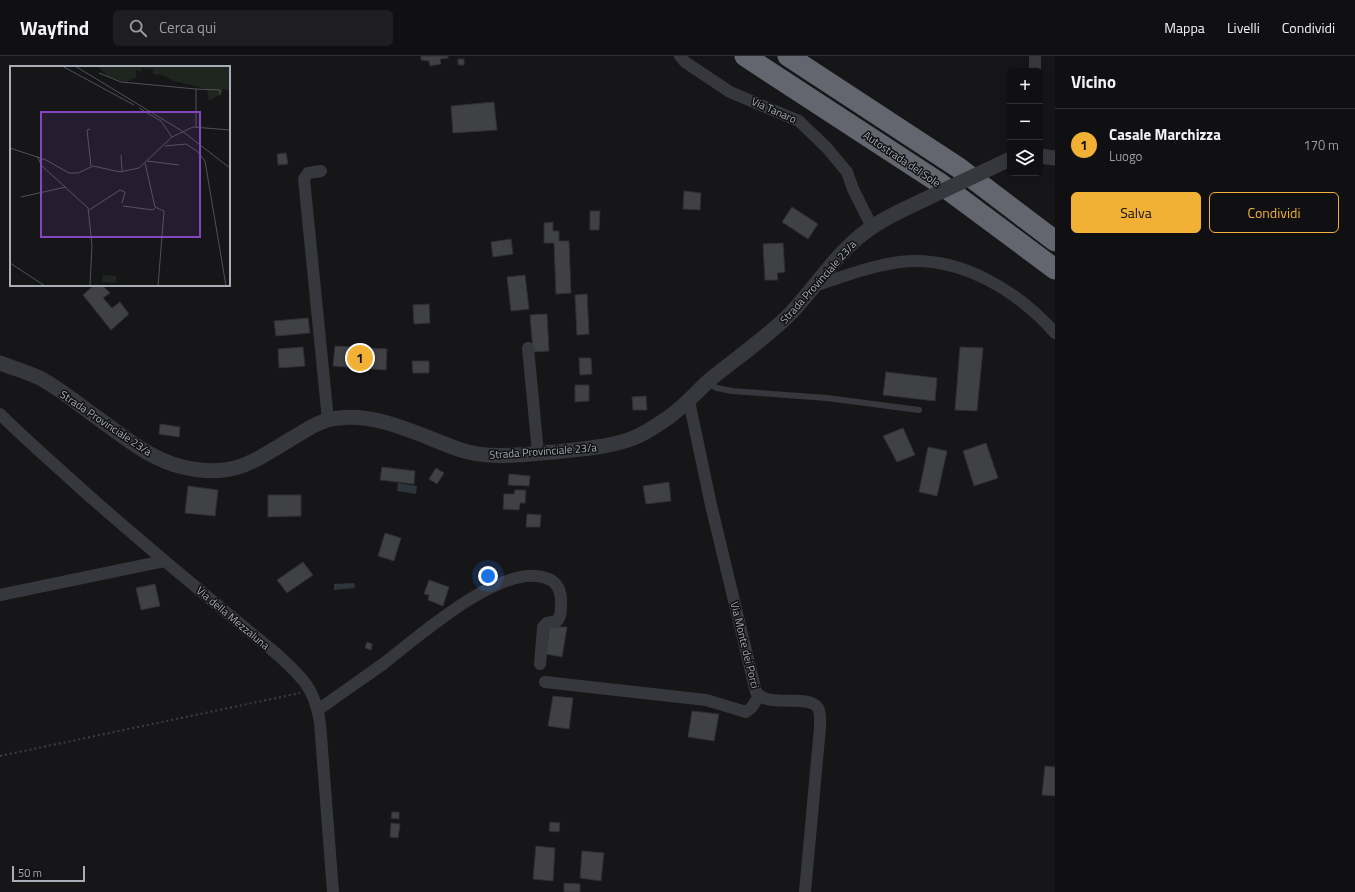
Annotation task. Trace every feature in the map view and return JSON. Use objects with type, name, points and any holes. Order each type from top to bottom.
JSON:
[{"type":"highway","name":"Autostrada del Sole","points":[[745,56],[938,182],[1055,269]]},
{"type":"highway","name":"Autostrada del Sole","points":[[788,56],[959,168],[1055,241]]},
{"type":"street","name":"Via Tanaro","points":[[680,56],[685,62],[730,92],[799,121],[827,148],[847,172],[853,189],[872,226]]},
{"type":"street","points":[[1035,56],[1035,68]]},
{"type":"street","points":[[1043,156],[1055,158]]},
{"type":"street","name":"Strada Provinciale 23/a","points":[[0,363],[40,378],[143,450],[167,462],[204,470],[222,470],[244,466],[263,457],[309,428],[328,420],[353,417],[375,420],[462,450],[484,455],[504,456],[594,448],[626,441],[642,434],[675,413],[707,383],[776,328],[853,243],[872,226],[1007,161]]},
{"type":"street","points":[[322,170],[308,173],[304,179],[328,420]]},
{"type":"street","points":[[814,286],[886,264],[915,261],[944,264],[963,270],[1002,289],[1025,305],[1055,333]]},
{"type":"street","points":[[528,348],[538,453]]},
{"type":"street","name":"Via Monte dei Porci","points":[[689,401],[711,505],[753,684],[759,696],[767,699],[811,703],[816,706],[819,712],[820,727],[805,892]]},
{"type":"street","name":"Via della Mezzaluna","points":[[0,414],[56,466],[164,561],[286,662],[302,678],[310,690],[318,710],[322,739],[328,845],[333,892]]},
{"type":"street","points":[[0,595],[164,561]]},
{"type":"street","points":[[318,710],[464,603],[493,586],[523,577],[539,576],[548,578],[555,582],[560,592],[560,617],[557,622],[547,623],[543,627],[540,664]]},
{"type":"street","points":[[545,682],[706,700],[743,712],[751,709],[759,696]]},
{"type":"lane","points":[[707,383],[717,388],[732,391],[827,398],[919,410]]},
{"type":"path","points":[[0,756],[310,690]]},
{"type":"shaded area","points":[[398,483],[417,486],[416,494],[397,491]]},
{"type":"shaded area","points":[[354,583],[355,588],[334,590],[334,584]]},
{"type":"building","points":[[421,56],[448,56],[448,58],[440,59],[441,64],[430,66],[429,61],[421,60]]},
{"type":"building","points":[[458,59],[464,59],[464,65],[458,65]]},
{"type":"building","points":[[494,102],[497,130],[453,133],[451,106]]},
{"type":"building","points":[[286,153],[288,164],[278,165],[277,154]]},
{"type":"building","points":[[684,191],[701,193],[700,210],[683,209]]},
{"type":"building","points":[[792,207],[818,224],[808,239],[782,222]]},
{"type":"building","points":[[590,211],[600,211],[599,230],[590,230]]},
{"type":"building","points":[[553,222],[553,231],[559,231],[559,241],[569,241],[571,293],[556,294],[554,243],[544,243],[544,223]]},
{"type":"building","points":[[511,239],[513,254],[493,257],[491,242]]},
{"type":"building","points":[[783,243],[785,272],[777,273],[778,280],[765,280],[763,244]]},
{"type":"building","points":[[525,275],[529,309],[511,311],[507,277]]},
{"type":"building","points":[[93,286],[103,286],[110,293],[103,298],[112,308],[120,302],[129,314],[111,330],[83,295]]},
{"type":"building","points":[[587,294],[589,334],[577,335],[575,295]]},
{"type":"building","points":[[429,304],[430,323],[414,324],[413,305]]},
{"type":"building","points":[[547,314],[549,351],[533,352],[530,315]]},
{"type":"building","points":[[308,318],[310,333],[276,336],[274,321]]},
{"type":"building","points":[[335,346],[387,349],[386,370],[333,366]]},
{"type":"building","points":[[303,347],[305,366],[279,368],[278,349]]},
{"type":"building","points":[[960,347],[983,348],[977,411],[955,410]]},
{"type":"building","points":[[579,358],[591,358],[592,374],[580,375]]},
{"type":"building","points":[[412,361],[429,361],[429,373],[413,373]]},
{"type":"building","points":[[886,372],[937,378],[935,401],[883,395]]},
{"type":"building","points":[[575,385],[589,385],[589,401],[575,402]]},
{"type":"building","points":[[646,396],[647,410],[633,410],[632,397]]},
{"type":"building","points":[[160,424],[180,427],[179,437],[159,434]]},
{"type":"building","points":[[903,428],[915,455],[897,462],[883,436]]},
{"type":"building","points":[[986,443],[998,478],[974,486],[963,451]]},
{"type":"building","points":[[928,447],[947,451],[937,496],[919,492]]},
{"type":"building","points":[[382,467],[415,471],[414,484],[380,480]]},
{"type":"building","points":[[436,468],[444,473],[437,484],[429,479]]},
{"type":"building","points":[[509,474],[530,476],[529,486],[508,485]]},
{"type":"building","points":[[669,482],[671,501],[646,504],[643,486]]},
{"type":"building","points":[[188,486],[218,490],[215,516],[185,513]]},
{"type":"building","points":[[515,490],[526,490],[525,503],[520,503],[519,510],[503,509],[504,494],[514,494]]},
{"type":"building","points":[[268,495],[301,495],[301,516],[268,517]]},
{"type":"building","points":[[527,514],[541,515],[540,527],[526,527]]},
{"type":"building","points":[[385,533],[401,538],[394,561],[378,556]]},
{"type":"building","points":[[303,562],[313,575],[287,593],[277,580]]},
{"type":"building","points":[[429,580],[449,587],[443,606],[428,600],[429,595],[424,594]]},
{"type":"building","points":[[155,584],[160,606],[141,610],[136,588]]},
{"type":"building","points":[[549,627],[567,627],[562,657],[546,654]]},
{"type":"building","points":[[367,642],[372,644],[371,650],[365,648]]},
{"type":"building","points":[[553,696],[573,698],[569,729],[548,726]]},
{"type":"building","points":[[692,711],[719,714],[714,741],[688,737]]},
{"type":"building","points":[[1045,766],[1055,767],[1055,796],[1042,795]]},
{"type":"building","points":[[392,812],[399,812],[399,819],[391,818]]},
{"type":"building","points":[[550,822],[560,823],[559,832],[549,831]]},
{"type":"building","points":[[391,823],[400,824],[398,838],[390,837]]},
{"type":"building","points":[[536,846],[555,848],[553,881],[533,879]]},
{"type":"building","points":[[582,851],[604,853],[601,881],[580,878]]},
{"type":"building","points":[[564,883],[580,884],[580,892],[564,892]]},
{"type":"place","name":"Casale Marchizza","points":[[360,358]]}]
